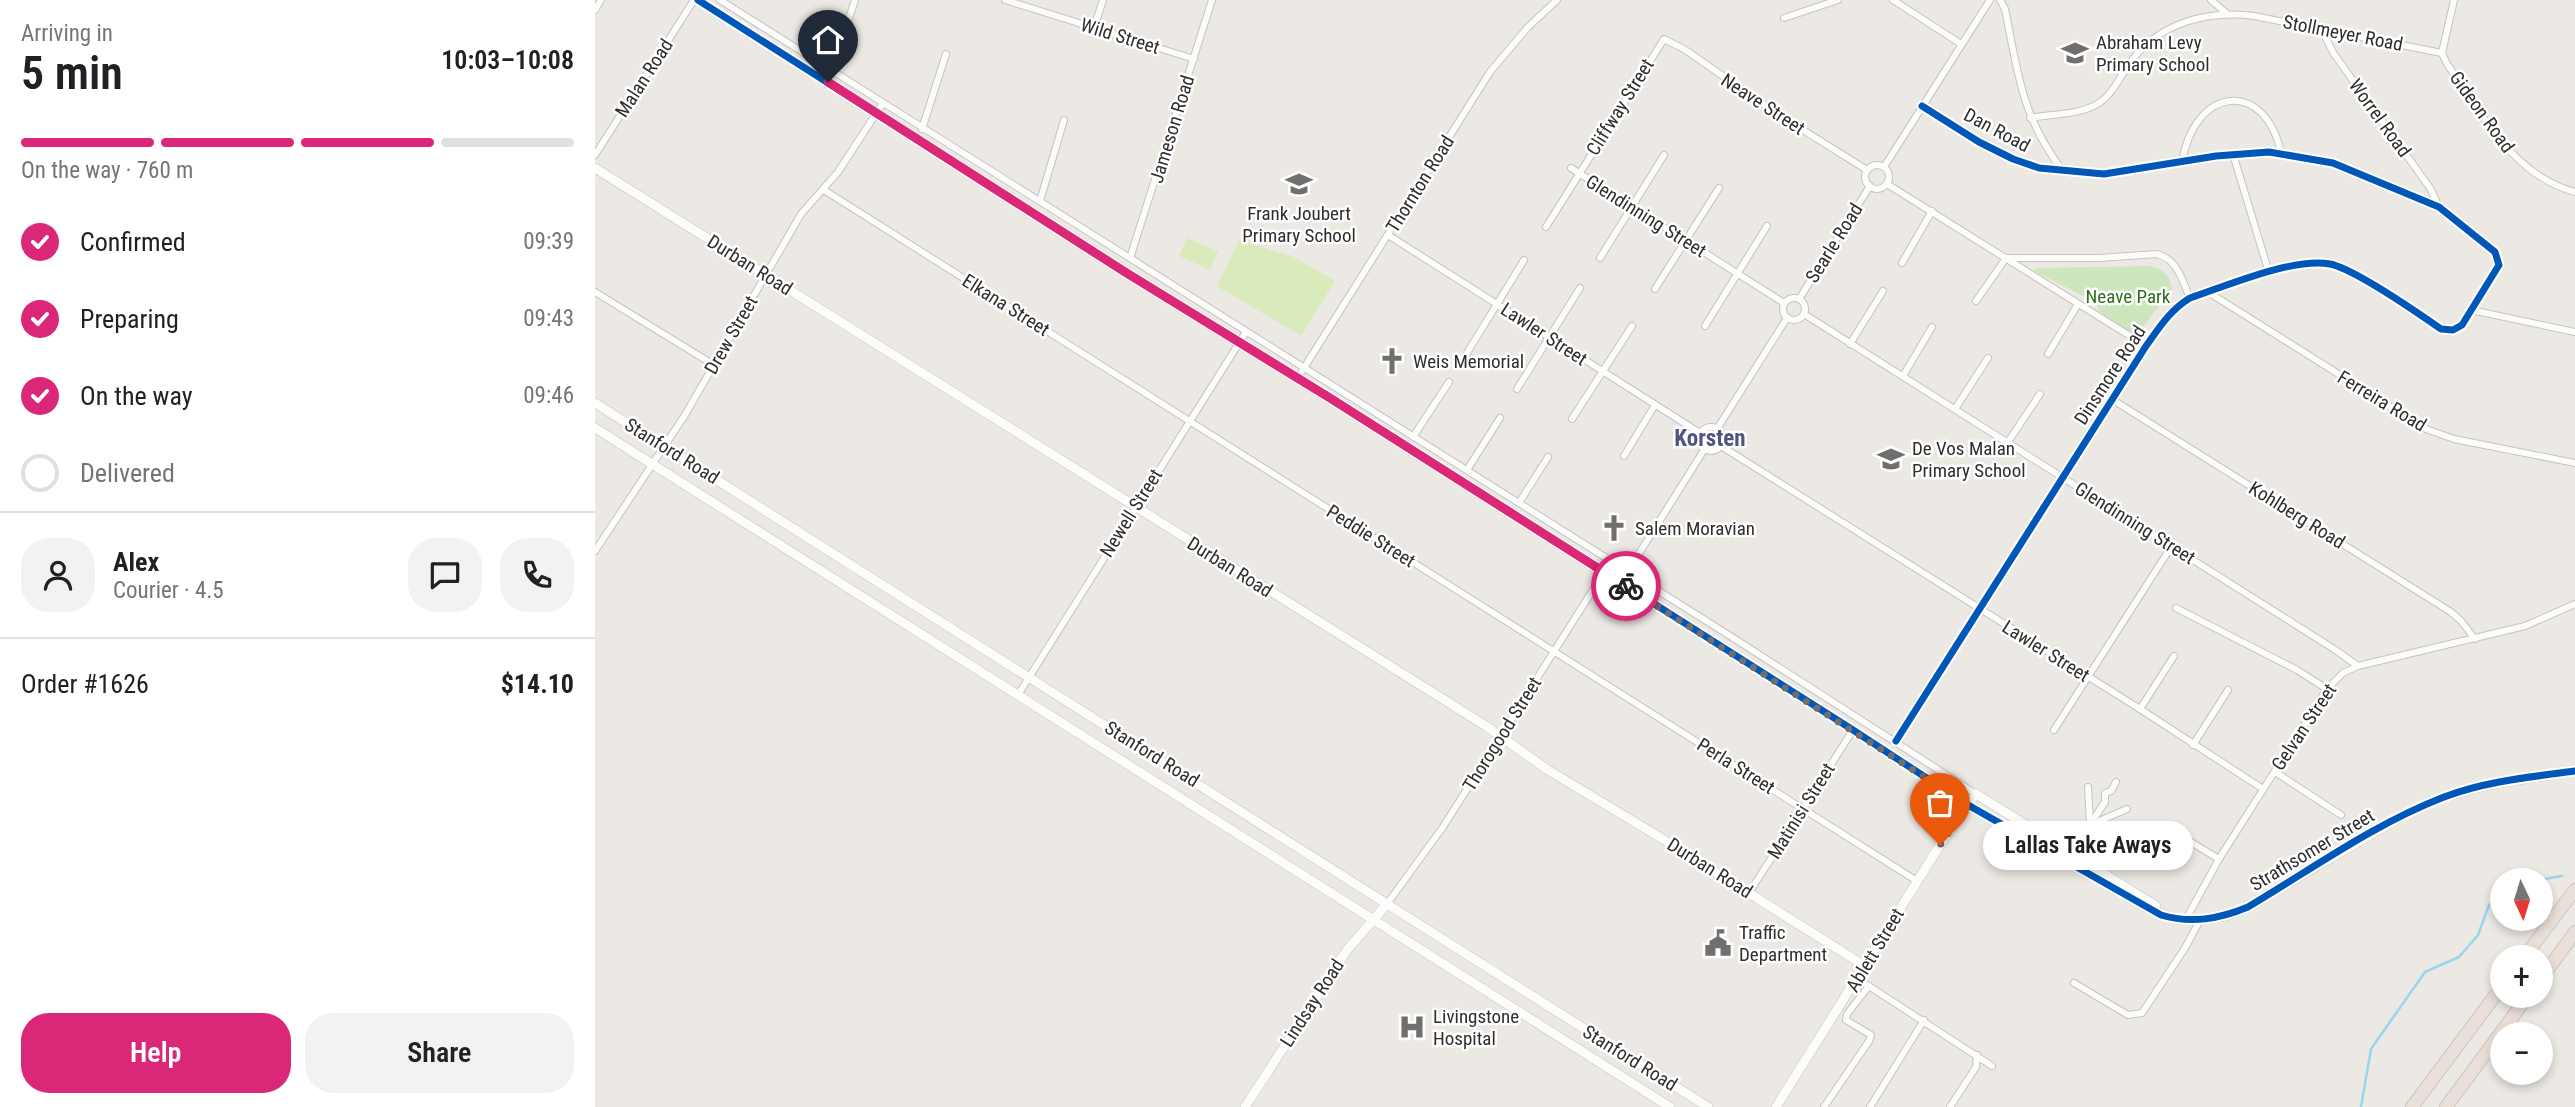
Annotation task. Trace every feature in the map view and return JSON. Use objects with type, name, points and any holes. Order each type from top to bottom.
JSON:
[{"type":"highway","points":[[2533,945],[2575,890]]},
{"type":"highway","points":[[2553,962],[2575,932]]},
{"type":"highway","points":[[2411,1107],[2490,1002]]},
{"type":"highway","points":[[2447,1106],[2519,1008]]},
{"type":"highway","points":[[2402,1107],[2475,1022]]},
{"type":"street","points":[[595,10],[601,0]]},
{"type":"street","points":[[696,0],[1662,608],[1968,805],[2149,909],[2183,918]]},
{"type":"street","name":"Malan Road","points":[[595,155],[696,0]]},
{"type":"street","points":[[720,0],[2151,904],[2183,918]]},
{"type":"street","points":[[828,82],[855,0]]},
{"type":"street","name":"Wild Street","points":[[1005,0],[1194,59]]},
{"type":"street","points":[[1094,28],[1103,0]]},
{"type":"street","name":"Jameson Road","points":[[1130,258],[1212,0]]},
{"type":"street","name":"Thornton Road","points":[[1297,379],[1490,72],[1515,41],[1557,0]]},
{"type":"street","points":[[1784,18],[1838,0]]},
{"type":"street","points":[[1893,0],[1961,44]]},
{"type":"street","points":[[1884,167],[1990,0]]},
{"type":"street","points":[[2000,0],[2005,9],[2021,92],[2030,118],[2062,170]]},
{"type":"street","points":[[2211,0],[2226,13]]},
{"type":"street","name":"Gideon Road","points":[[2454,0],[2442,53],[2447,64],[2514,157],[2548,183],[2575,192]]},
{"type":"street","name":"Stollmeyer Road","points":[[2030,118],[2098,103],[2112,90],[2134,57],[2157,36],[2194,18],[2226,13],[2254,16],[2442,53]]},
{"type":"street","name":"Worrel Road","points":[[2321,29],[2334,54],[2430,188],[2439,207]]},
{"type":"street","name":"Neave Street","points":[[1661,41],[1666,39],[1684,49],[1768,108],[1867,170]]},
{"type":"street","name":"Cliffway Street","points":[[1580,173],[1661,41]]},
{"type":"street","points":[[922,129],[946,54]]},
{"type":"street","points":[[2182,163],[2186,142],[2200,116],[2211,106],[2234,101],[2252,107],[2267,121],[2277,136],[2281,153]]},
{"type":"street","name":"Drew Street","points":[[595,551],[714,365],[801,214],[824,190],[883,103]]},
{"type":"street","name":"Dan Road","points":[[1922,106],[1979,142],[2013,159],[2039,167],[2104,174],[2233,154],[2281,153],[2333,163],[2439,207]]},
{"type":"street","points":[[1040,201],[1064,120]]},
{"type":"street","points":[[2233,154],[2269,273]]},
{"type":"street","points":[[1600,258],[1664,155]]},
{"type":"street","points":[[1873,165],[1884,167],[1888,173],[1887,184],[1881,188],[1870,186],[1865,179],[1867,170],[1873,165]]},
{"type":"street","name":"Durban Road","points":[[595,168],[1501,737],[1548,770],[1591,794],[1865,966]]},
{"type":"street","name":"Glendinning Street","points":[[1571,168],[1784,303]]},
{"type":"street","name":"Glendinning Street","points":[[1546,227],[1580,173]]},
{"type":"street","points":[[1887,184],[2146,346]]},
{"type":"street","name":"Searle Road","points":[[1799,299],[1870,186]]},
{"type":"street","points":[[1655,289],[1684,239],[1719,188]]},
{"type":"street","name":"Elkana Street","points":[[824,190],[1189,420]]},
{"type":"street","name":"Dinsmore Road","points":[[1896,741],[2166,318],[2190,298],[2304,263],[2334,265],[2347,270],[2445,330],[2459,327],[2497,270],[2497,255],[2439,207]]},
{"type":"street","points":[[1902,263],[1932,211]]},
{"type":"street","points":[[1705,326],[1767,226]]},
{"type":"street","name":"Lawler Street","points":[[1388,235],[1700,433]]},
{"type":"street","points":[[2006,258],[2092,258],[2157,254],[2175,265],[2190,298]]},
{"type":"street","points":[[1976,301],[2006,258]]},
{"type":"street","points":[[1467,354],[1524,260]]},
{"type":"street","points":[[1517,389],[1580,288]]},
{"type":"street","points":[[1850,344],[1883,291]]},
{"type":"street","points":[[595,292],[714,365]]},
{"type":"street","name":"Ferreira Road","points":[[2208,292],[2426,429],[2454,439],[2575,463]]},
{"type":"street","points":[[1791,298],[1799,299],[1805,306],[1804,314],[1796,320],[1787,318],[1782,311],[1784,303],[1791,298]]},
{"type":"street","points":[[2048,355],[2078,304]]},
{"type":"street","points":[[2471,310],[2575,332]]},
{"type":"street","name":"Glendinning Street","points":[[1804,314],[2358,666]]},
{"type":"street","points":[[1717,429],[1787,318]]},
{"type":"street","points":[[1572,419],[1632,326]]},
{"type":"street","points":[[1903,376],[1932,327]]},
{"type":"street","name":"Newell Street","points":[[1018,695],[1246,332]]},
{"type":"street","points":[[1955,409],[1988,358]]},
{"type":"street","points":[[1413,437],[1449,382]]},
{"type":"street","points":[[2008,442],[2040,394]]},
{"type":"street","name":"Kohlberg Road","points":[[2113,400],[2451,612],[2475,639]]},
{"type":"street","name":"Stanford Road","points":[[595,403],[1708,1107]]},
{"type":"street","points":[[1624,456],[1655,405]]},
{"type":"street","points":[[1467,470],[1500,418]]},
{"type":"street","name":"Peddie Street","points":[[1189,420],[1554,651]]},
{"type":"street","name":"Stanford Road","points":[[595,428],[1670,1107]]},
{"type":"street","points":[[1706,428],[1717,429],[1723,437],[1721,446],[1713,451],[1704,450],[1699,442],[1700,433],[1706,428]]},
{"type":"street","name":"Lawler Street","points":[[1721,446],[2263,789]]},
{"type":"street","points":[[1619,581],[1704,450]]},
{"type":"street","points":[[1519,503],[1548,457]]},
{"type":"street","points":[[2054,730],[2171,547]]},
{"type":"street","name":"Thorogood Street","points":[[1387,904],[1397,894],[1443,827],[1613,563]]},
{"type":"street","points":[[1662,608],[1668,597]]},
{"type":"street","name":"Gelvan Street","points":[[2183,918],[2327,689],[2343,673],[2358,666],[2475,639],[2538,621],[2575,604]]},
{"type":"street","points":[[2176,608],[2297,670],[2327,689]]},
{"type":"street","name":"Perla Street","points":[[1554,651],[1917,881]]},
{"type":"street","points":[[2140,709],[2175,656]]},
{"type":"street","points":[[2193,745],[2228,690]]},
{"type":"street","name":"Matinisi Street","points":[[1749,893],[1853,730]]},
{"type":"street","name":"Strathsomer Street","points":[[2183,918],[2200,920],[2229,915],[2248,907],[2385,825],[2445,797],[2505,781],[2575,771]]},
{"type":"street","points":[[2275,772],[2341,815]]},
{"type":"street","points":[[2071,853],[2105,802],[2113,798],[2111,791],[2116,782]]},
{"type":"street","points":[[2088,787],[2090,825]]},
{"type":"street","name":"Ablett Street","points":[[1776,1107],[1917,881],[1976,794]]},
{"type":"street","points":[[2090,825],[2127,809]]},
{"type":"street","points":[[2179,835],[2220,859]]},
{"type":"street","name":"Lindsay Road","points":[[1245,1107],[1347,950],[1387,904]]},
{"type":"street","points":[[2074,983],[2128,1015],[2142,1013],[2200,920]]},
{"type":"street","points":[[1858,979],[1992,1066]]},
{"type":"street","points":[[1823,1107],[1869,1041],[1871,1035],[1868,1031],[1846,1020],[1847,1014],[1869,986]]},
{"type":"street","points":[[1870,1107],[1924,1020]]},
{"type":"street","points":[[1950,1107],[1976,1067],[1977,1055]]},
{"type":"green space","points":[[1187,238],[1218,251],[1210,270],[1179,256]]},
{"type":"green space","points":[[1239,240],[1293,257],[1335,281],[1301,336],[1217,286]]},
{"type":"green space","name":"Neave Park","points":[[2150,266],[2165,274],[2172,289],[2142,328],[2129,332],[2099,311],[2096,303],[2035,271],[2036,268]]},
{"type":"waterway","points":[[2553,878],[2562,876]]},
{"type":"waterway","points":[[2361,1107],[2371,1049],[2425,972],[2459,957],[2478,935],[2490,904]]},
{"type":"cycle path","points":[[698,0],[1125,272],[1330,398],[1968,805],[2161,915],[2194,920],[2237,911],[2393,820],[2444,797],[2492,783],[2575,771]]},
{"type":"cycle path","points":[[1896,741],[2146,346],[2165,320],[2183,303],[2190,298],[2279,269],[2315,263],[2330,264],[2355,274],[2441,329],[2453,330],[2462,325],[2499,265],[2495,252],[2439,207],[2333,163],[2269,152],[2216,156],[2104,174],[2039,168],[1979,142],[1922,106]]},
{"type":"way so far","points":[[1626,586],[1968,805],[1940,845]]},
{"type":"place","name":"Abraham Levy Primary School","points":[[2075,53]]},
{"type":"place","name":"Frank Joubert Primary School","points":[[1299,184]]},
{"type":"place","name":"Weis Memorial","points":[[1392,361]]},
{"type":"place","name":"De Vos Malan Primary School","points":[[1891,459]]},
{"type":"place","name":"Salem Moravian","points":[[1614,528]]},
{"type":"place","name":"Lallas Take Aways","points":[[1940,845]]},
{"type":"place","name":"Traffic Department","points":[[1718,943]]},
{"type":"place","name":"Livingstone Hospital","points":[[1412,1027]]},
{"type":"district","name":"Korsten","points":[[1710,438]]},
{"type":"route","points":[[828,82],[1626,586]]}]
